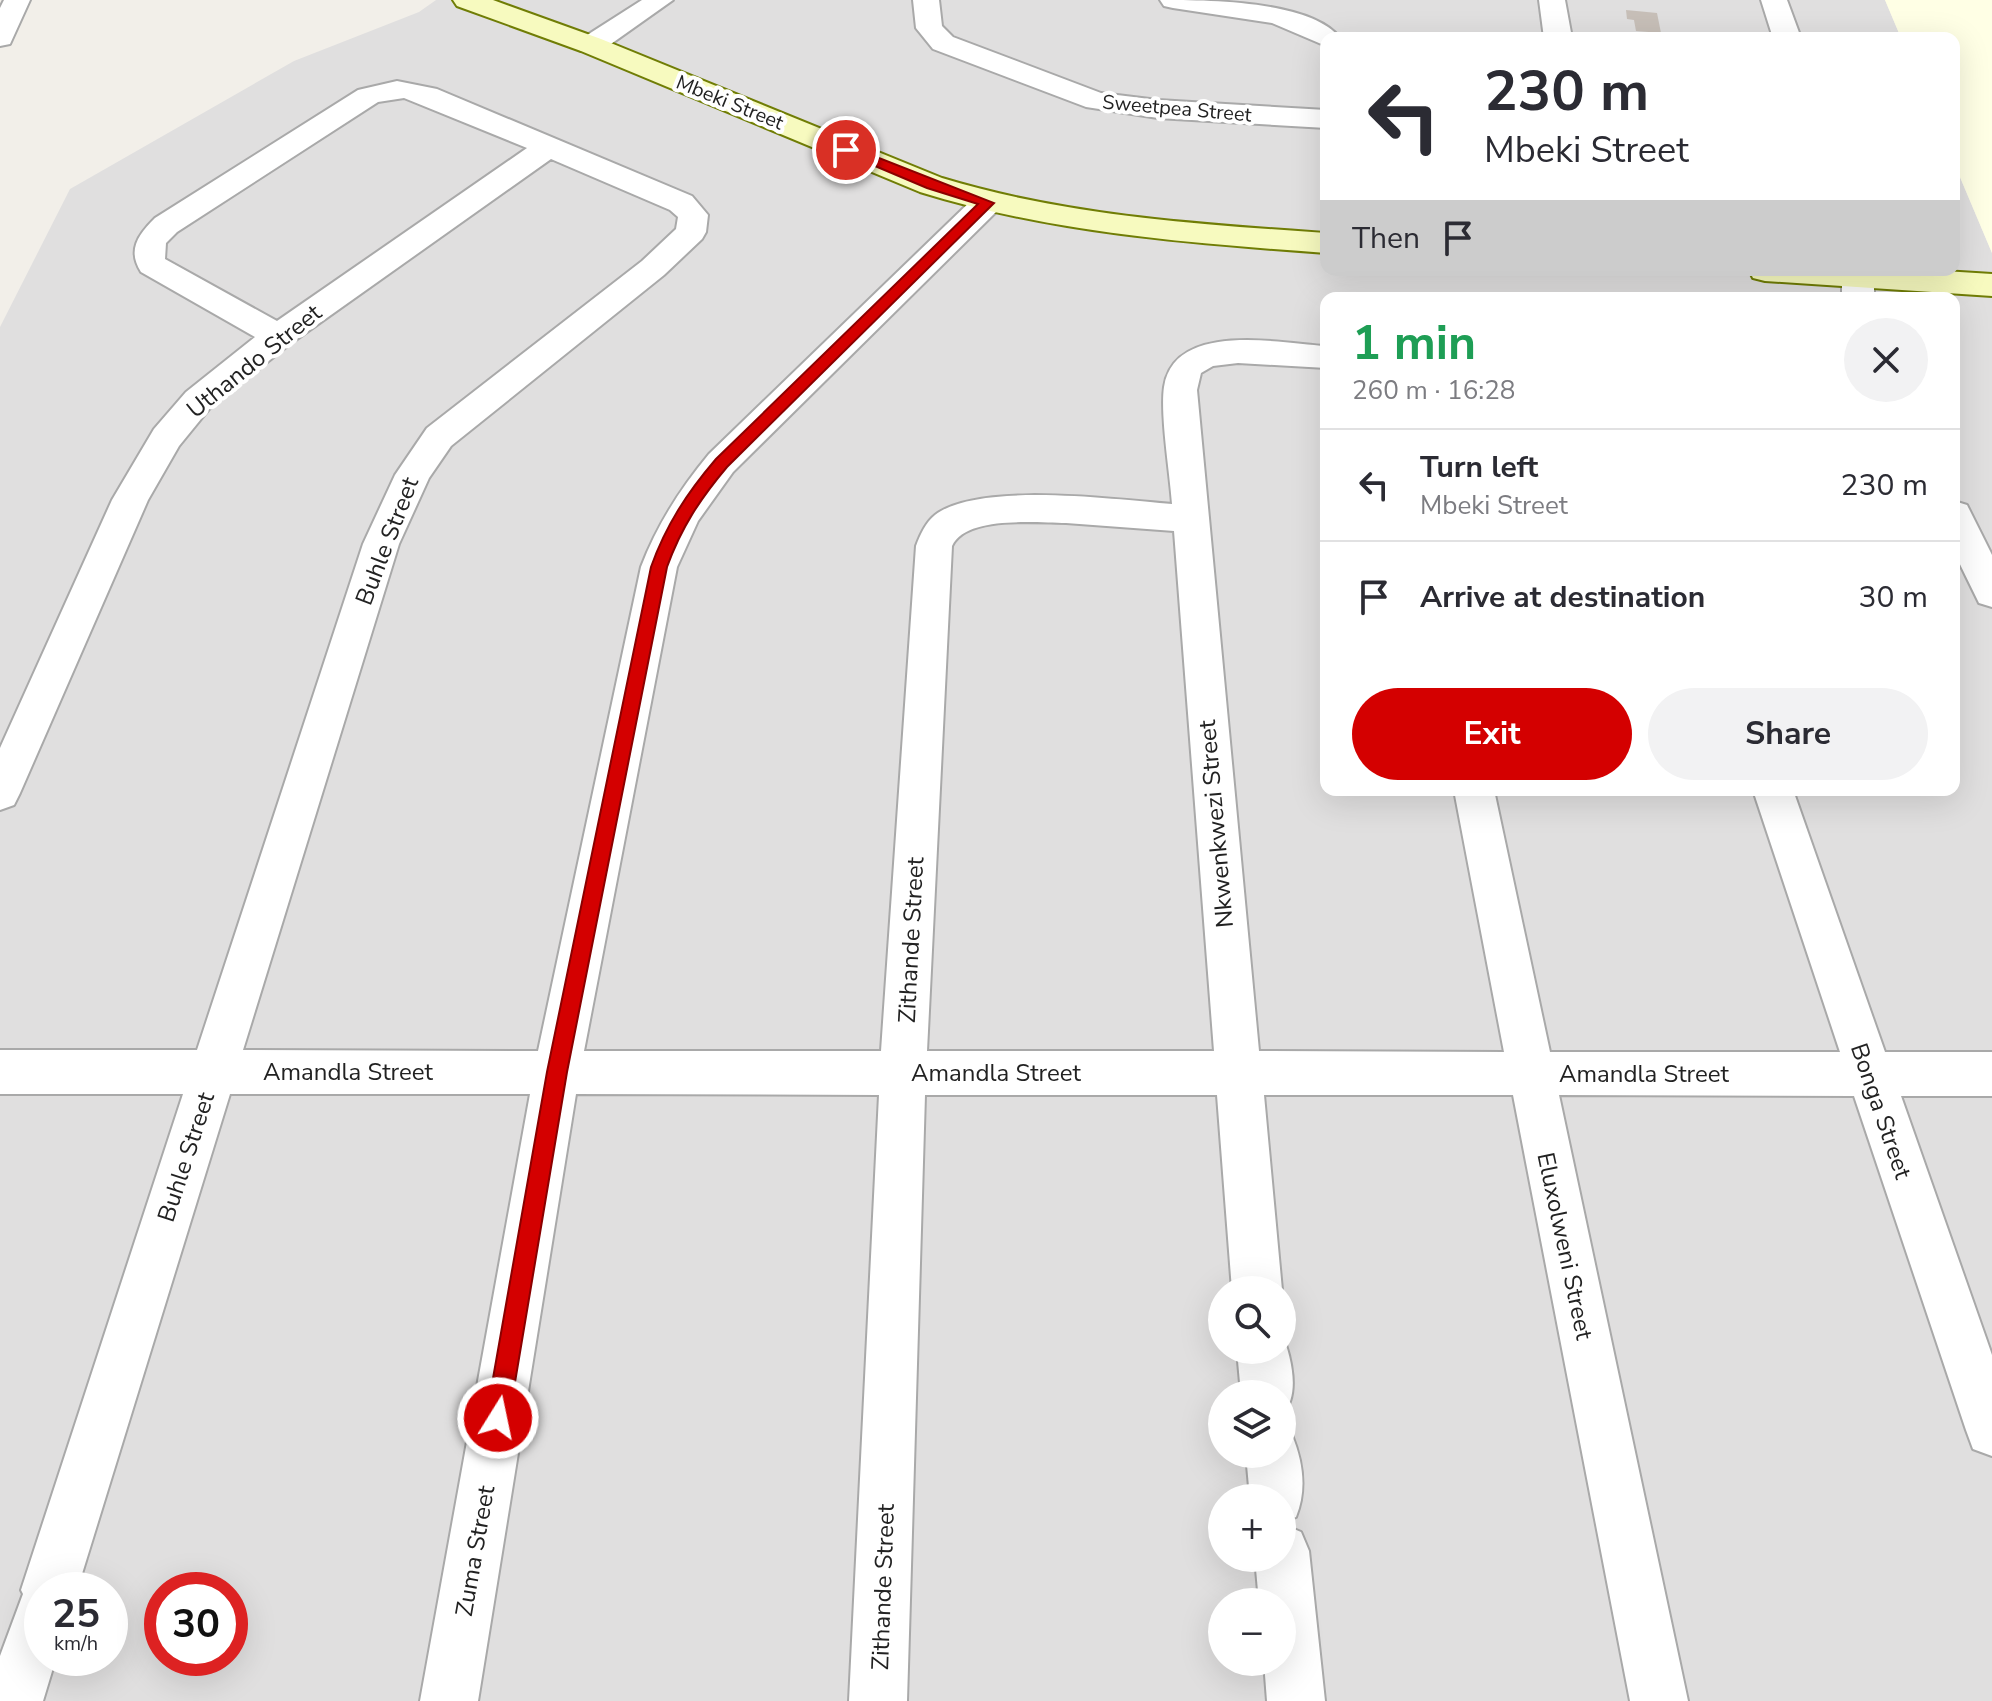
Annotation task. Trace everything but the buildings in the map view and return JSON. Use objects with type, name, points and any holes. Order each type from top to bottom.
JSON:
[{"type":"street","points":[[0,38],[17,0]]},
{"type":"street","name":"Mbeki Street","points":[[467,0],[591,45],[931,185],[987,203],[1052,217],[1136,228],[1320,243]]},
{"type":"street","points":[[591,45],[660,0]]},
{"type":"street","name":"Sweetpea Street","points":[[926,0],[929,28],[943,43],[1096,101],[1158,109],[1320,119]]},
{"type":"street","points":[[1173,0],[1293,19],[1320,33]]},
{"type":"street","points":[[1552,0],[1557,32]]},
{"type":"street","points":[[1774,0],[1785,32]]},
{"type":"street","name":"Buhle Street","points":[[55,1572],[381,544],[417,463],[439,437],[653,268],[691,232],[693,215],[681,203],[415,90],[383,91],[354,105],[166,225],[147,249],[152,265],[278,336]]},
{"type":"street","name":"Uthando Street","points":[[0,793],[130,500],[166,438],[198,400],[278,336],[550,146]]},
{"type":"street","name":"Zuma Street","points":[[449,1701],[557,1072],[659,567],[671,534],[692,497],[721,463],[987,203]]},
{"type":"street","points":[[1816,276],[1858,281],[1992,285]]},
{"type":"street","name":"Nkwenkwezi Street","points":[[1256,1276],[1180,390],[1185,370],[1194,361],[1210,356],[1238,353],[1320,357]]},
{"type":"street","name":"Zithande Street","points":[[878,1701],[903,1073],[934,546],[940,532],[964,516],[990,511],[1026,509],[1191,519]]},
{"type":"street","points":[[1960,526],[1992,593]]},
{"type":"street","name":"Eluxolweni Street","points":[[1475,796],[1659,1701]]},
{"type":"street","name":"Bonga Street","points":[[1775,796],[1992,1430]]},
{"type":"street","name":"Amandla Street","points":[[0,1072],[1992,1074]]},
{"type":"street","points":[[1284,1572],[1296,1701]]},
{"type":"street","points":[[14,1701],[24,1670]]},
{"type":"shaded area","points":[[436,0],[1885,0],[1898,32],[1320,32],[1320,276],[1960,276],[1960,177],[1992,253],[1992,1701],[0,1701],[0,327],[70,189],[294,61],[419,12]]},
{"type":"shaded area","points":[[1885,0],[1992,0],[1992,253],[1960,177],[1960,32],[1898,32]]},
{"type":"route","points":[[498,1418],[557,1072],[659,567],[671,534],[692,497],[721,463],[987,203],[931,185],[846,150]]}]
